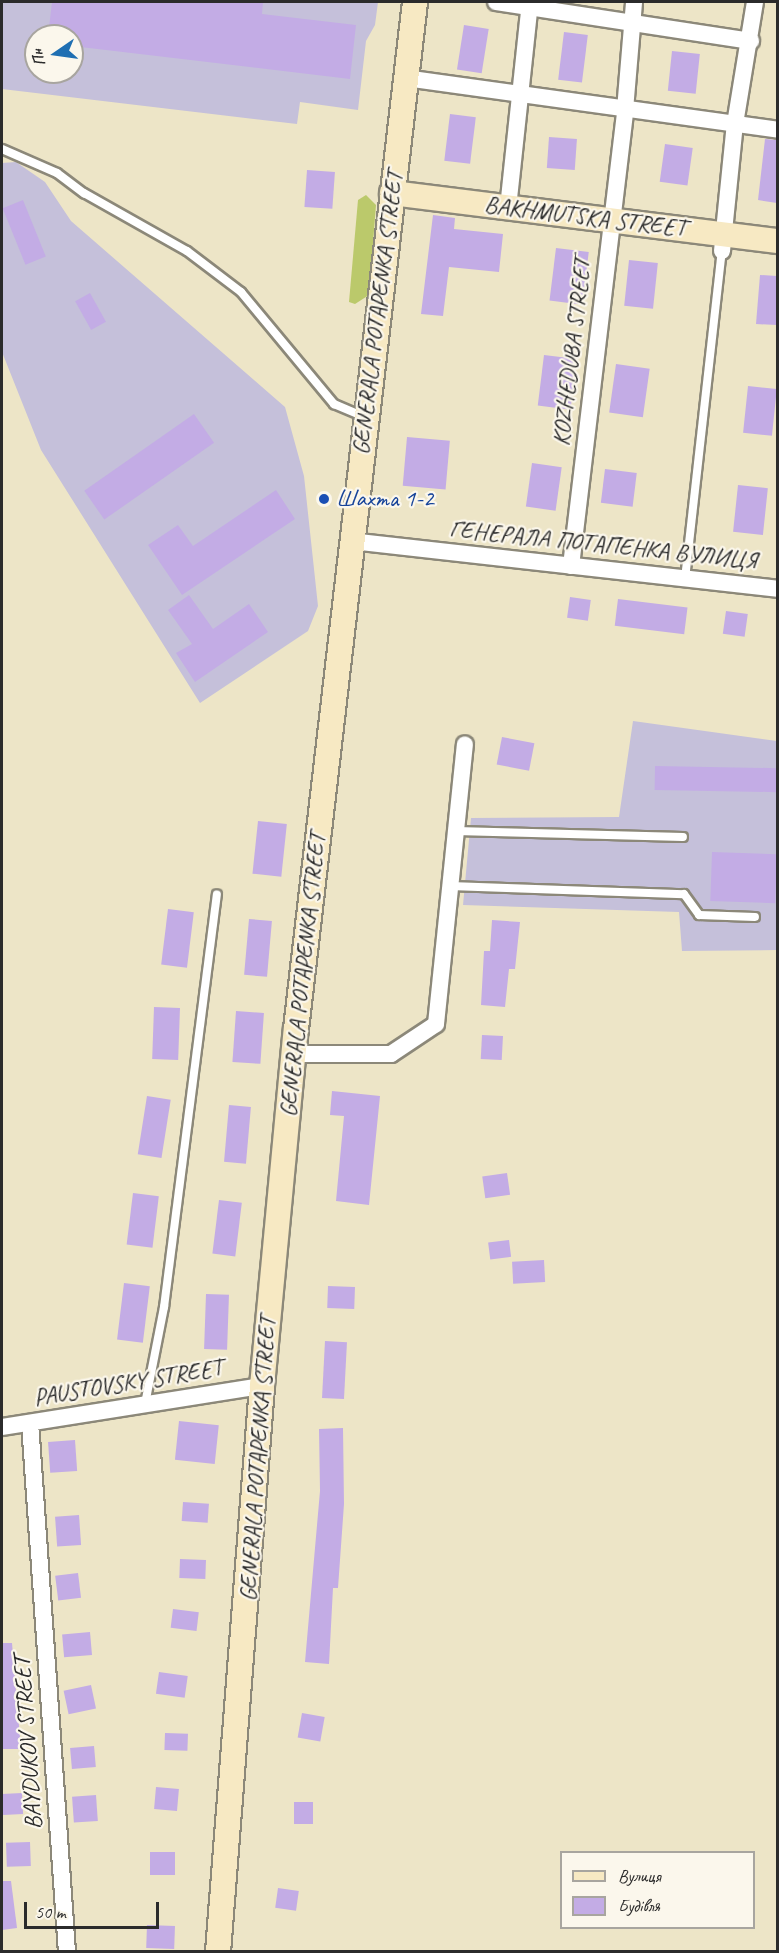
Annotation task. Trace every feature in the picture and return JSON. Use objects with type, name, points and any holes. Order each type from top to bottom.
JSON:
[{"type":"main road","name":"GENERALA POTAPENKA STREET","points":[[218,1952],[261,1386],[294,1054],[351,541],[415,2]]},
{"type":"main road","name":"BAKHMUTSKA STREET","points":[[392,194],[611,219],[723,243],[777,241]]},
{"type":"street","points":[[496,2],[530,4],[751,41]]},
{"type":"street","name":"KOZHEDUBA STREET","points":[[571,566],[625,110],[634,2]]},
{"type":"street","points":[[723,243],[735,124],[751,41],[755,2]]},
{"type":"street","points":[[508,208],[530,4]]},
{"type":"street","points":[[405,78],[777,130]]},
{"type":"street","name":"ГЕНЕРАЛА ПОТАПЕНКА ВУЛИЦЯ","points":[[351,541],[777,589]]},
{"type":"street","points":[[294,1054],[392,1054],[436,1024],[465,745]]},
{"type":"street","name":"PAUSTOVSKY STREET","points":[[2,1427],[261,1386]]},
{"type":"street","name":"BAYDUKOV STREET","points":[[30,1423],[67,1952]]},
{"type":"lane","points":[[2,149],[57,173],[84,194],[187,251],[241,292],[334,404],[366,417]]},
{"type":"lane","points":[[685,580],[723,243]]},
{"type":"lane","points":[[456,831],[683,837]]},
{"type":"lane","points":[[450,886],[684,894],[699,915],[755,917]]},
{"type":"lane","points":[[145,1405],[164,1306],[217,894]]},
{"type":"shaded area","points":[[2,2],[378,2],[375,25],[366,41],[358,110],[300,102],[297,124],[2,89]]},
{"type":"shaded area","points":[[16,162],[45,182],[71,221],[285,407],[304,476],[318,606],[308,631],[200,703],[41,450],[2,352],[2,163]]},
{"type":"shaded area","points":[[633,721],[777,741],[777,950],[682,951],[679,912],[463,905],[471,818],[619,817]]},
{"type":"green space","points":[[366,195],[376,205],[369,295],[355,304],[349,302],[358,200]]},
{"type":"building","points":[[52,2],[263,2],[262,14],[356,25],[350,79],[84,47],[84,24],[49,24]]},
{"type":"building","points":[[464,25],[489,29],[482,73],[457,69]]},
{"type":"building","points":[[564,32],[588,35],[582,83],[558,80]]},
{"type":"building","points":[[672,51],[700,54],[696,94],[668,91]]},
{"type":"building","points":[[450,114],[476,117],[470,164],[444,161]]},
{"type":"building","points":[[549,137],[577,139],[575,170],[547,168]]},
{"type":"building","points":[[765,139],[777,140],[777,203],[758,200]]},
{"type":"building","points":[[665,144],[693,148],[687,186],[660,182]]},
{"type":"building","points":[[307,170],[335,172],[332,209],[304,207]]},
{"type":"building","points":[[23,200],[46,257],[25,265],[3,208]]},
{"type":"building","points":[[433,215],[455,218],[454,229],[503,234],[499,272],[449,267],[443,316],[421,314]]},
{"type":"building","points":[[556,248],[589,252],[582,305],[550,301]]},
{"type":"building","points":[[629,260],[658,263],[653,309],[624,306]]},
{"type":"building","points":[[760,275],[777,276],[777,325],[756,324]]},
{"type":"building","points":[[90,293],[106,322],[91,330],[75,301]]},
{"type":"building","points":[[544,355],[577,359],[571,410],[538,406]]},
{"type":"building","points":[[616,364],[650,369],[643,417],[609,413]]},
{"type":"building","points":[[748,386],[777,389],[772,436],[743,433]]},
{"type":"building","points":[[194,414],[214,443],[104,520],[84,491]]},
{"type":"building","points":[[407,437],[450,441],[446,490],[403,486]]},
{"type":"building","points":[[532,463],[562,467],[556,511],[526,507]]},
{"type":"building","points":[[605,469],[637,473],[633,507],[601,503]]},
{"type":"building","points":[[738,485],[768,488],[763,535],[733,532]]},
{"type":"building","points":[[276,490],[295,519],[182,595],[148,545],[178,525],[193,546]]},
{"type":"building","points":[[189,595],[213,629],[249,604],[268,632],[195,682],[176,653],[192,644],[168,610]]},
{"type":"building","points":[[570,597],[591,600],[588,621],[567,618]]},
{"type":"building","points":[[618,599],[687,608],[684,634],[615,626]]},
{"type":"building","points":[[726,611],[748,614],[745,637],[723,634]]},
{"type":"building","points":[[502,737],[534,743],[529,771],[497,764]]},
{"type":"building","points":[[655,766],[777,768],[777,792],[655,790]]},
{"type":"building","points":[[258,821],[287,824],[281,877],[252,874]]},
{"type":"building","points":[[712,852],[777,854],[775,903],[710,901]]},
{"type":"building","points":[[168,909],[194,912],[187,968],[161,965]]},
{"type":"building","points":[[249,919],[272,921],[267,977],[244,975]]},
{"type":"building","points":[[492,920],[520,922],[515,969],[509,969],[505,1007],[481,1005],[484,951],[490,951]]},
{"type":"building","points":[[154,1007],[180,1008],[178,1060],[152,1059]]},
{"type":"building","points":[[236,1011],[264,1013],[260,1064],[232,1062]]},
{"type":"building","points":[[482,1035],[503,1036],[502,1060],[481,1059]]},
{"type":"building","points":[[332,1091],[380,1096],[369,1205],[336,1201],[344,1116],[330,1115]]},
{"type":"building","points":[[147,1096],[171,1100],[161,1158],[138,1154]]},
{"type":"building","points":[[229,1105],[251,1107],[246,1164],[224,1162]]},
{"type":"building","points":[[507,1173],[510,1195],[485,1198],[482,1176]]},
{"type":"building","points":[[133,1193],[159,1196],[152,1248],[127,1245]]},
{"type":"building","points":[[219,1200],[242,1203],[235,1256],[212,1254]]},
{"type":"building","points":[[509,1240],[511,1257],[490,1259],[488,1243]]},
{"type":"building","points":[[544,1260],[545,1282],[513,1284],[512,1262]]},
{"type":"building","points":[[124,1283],[150,1286],[143,1343],[117,1340]]},
{"type":"building","points":[[328,1286],[355,1287],[354,1309],[327,1308]]},
{"type":"building","points":[[206,1294],[229,1295],[227,1350],[204,1349]]},
{"type":"building","points":[[325,1341],[347,1342],[344,1399],[322,1398]]},
{"type":"building","points":[[179,1421],[219,1425],[215,1464],[175,1460]]},
{"type":"building","points":[[343,1428],[344,1504],[338,1588],[333,1588],[329,1664],[305,1662],[320,1491],[319,1429]]},
{"type":"building","points":[[75,1440],[77,1471],[50,1473],[48,1442]]},
{"type":"building","points":[[183,1502],[209,1504],[208,1523],[182,1521]]},
{"type":"building","points":[[79,1515],[81,1545],[57,1547],[55,1517]]},
{"type":"building","points":[[180,1559],[206,1560],[205,1579],[179,1578]]},
{"type":"building","points":[[78,1573],[81,1598],[58,1601],[55,1576]]},
{"type":"building","points":[[173,1609],[199,1612],[196,1631],[171,1628]]},
{"type":"building","points":[[90,1632],[92,1655],[64,1657],[62,1634]]},
{"type":"building","points":[[2,1643],[12,1643],[21,1749],[2,1749]]},
{"type":"building","points":[[159,1672],[188,1676],[185,1698],[156,1694]]},
{"type":"building","points":[[91,1685],[96,1708],[69,1714],[64,1691]]},
{"type":"building","points":[[302,1713],[325,1717],[320,1742],[298,1738]]},
{"type":"building","points":[[165,1733],[188,1734],[187,1751],[164,1750]]},
{"type":"building","points":[[94,1746],[96,1767],[72,1769],[70,1748]]},
{"type":"building","points":[[156,1787],[179,1789],[177,1811],[154,1809]]},
{"type":"building","points":[[22,1793],[23,1814],[3,1815],[2,1794]]},
{"type":"building","points":[[96,1795],[98,1821],[74,1823],[72,1797]]},
{"type":"building","points":[[294,1802],[313,1802],[313,1824],[294,1824]]},
{"type":"building","points":[[30,1842],[31,1866],[7,1867],[6,1843]]},
{"type":"building","points":[[150,1852],[175,1852],[175,1875],[150,1875]]},
{"type":"building","points":[[2,1881],[11,1881],[17,1928],[2,1930]]},
{"type":"building","points":[[278,1888],[299,1891],[296,1911],[275,1908]]},
{"type":"building","points":[[147,1925],[175,1926],[174,1949],[146,1948]]},
{"type":"place","name":"Шахта 1-2","points":[[324,499]]}]
